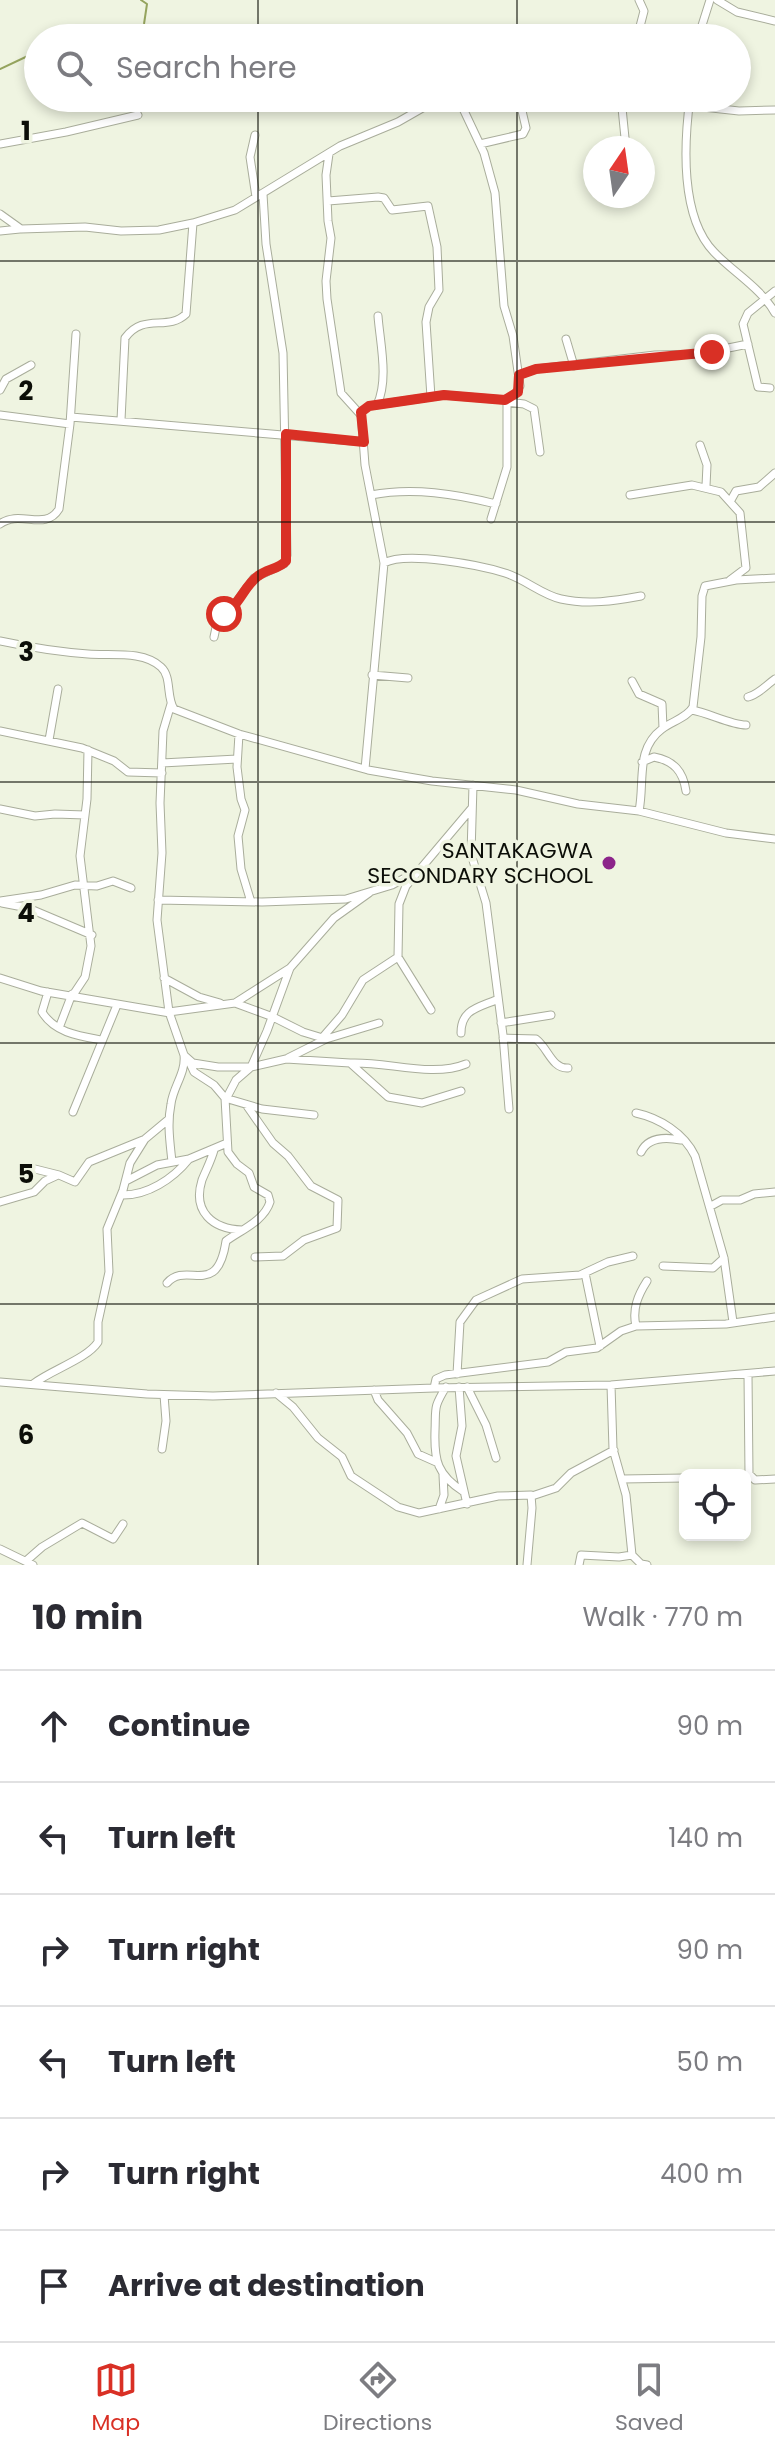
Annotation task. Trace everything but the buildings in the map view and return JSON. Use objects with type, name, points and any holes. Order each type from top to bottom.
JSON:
[{"type":"street","points":[[639,0],[644,11],[641,24]]},
{"type":"street","points":[[702,24],[710,0]]},
{"type":"street","points":[[717,0],[737,12],[775,21]]},
{"type":"street","points":[[751,111],[775,110]]},
{"type":"street","points":[[0,231],[85,227],[121,231],[159,230],[193,223],[235,210],[329,154],[398,122],[412,112]]},
{"type":"street","points":[[465,112],[480,144],[495,193],[505,312],[513,336],[519,375],[518,392],[507,401]]},
{"type":"street","points":[[480,144],[523,134],[526,128],[522,112]]},
{"type":"street","points":[[622,112],[625,136]]},
{"type":"street","points":[[688,112],[685,136],[696,224],[714,253],[775,313]]},
{"type":"street","points":[[0,144],[138,115]]},
{"type":"street","points":[[214,637],[218,618],[229,612],[254,578],[286,561],[283,353],[260,195],[250,157],[255,135]]},
{"type":"street","points":[[329,154],[326,167],[331,238],[326,281],[335,358],[341,393],[360,414],[384,563],[365,769]]},
{"type":"street","points":[[328,201],[378,197],[384,198],[392,210],[428,206],[437,247],[439,290],[429,307],[426,322],[431,397]]},
{"type":"street","points":[[0,214],[20,229]]},
{"type":"street","points":[[121,420],[125,338],[142,324],[167,322],[186,314],[193,223]]},
{"type":"street","points":[[770,388],[758,387],[743,327],[744,319],[775,291]]},
{"type":"street","points":[[377,405],[382,392],[378,316]]},
{"type":"street","points":[[0,524],[15,517],[43,521],[56,514],[61,504],[76,334]]},
{"type":"street","points":[[566,339],[574,366]]},
{"type":"street","points":[[519,375],[536,369],[655,355],[705,353],[748,344]]},
{"type":"street","points":[[0,390],[6,379],[31,365]]},
{"type":"street","points":[[360,414],[365,407],[431,397],[524,404],[534,409],[540,452]]},
{"type":"street","points":[[491,519],[508,461],[507,401]]},
{"type":"street","points":[[0,415],[121,420],[364,442]]},
{"type":"street","points":[[700,445],[707,465],[706,486]]},
{"type":"street","points":[[731,500],[736,491],[759,487],[775,473]]},
{"type":"street","points":[[630,495],[692,485],[706,486],[731,500],[741,518],[746,568],[729,581]]},
{"type":"street","points":[[371,495],[386,492],[439,493],[496,504]]},
{"type":"street","points":[[384,563],[398,559],[460,563],[506,573],[558,599],[606,602],[641,596]]},
{"type":"street","points":[[692,710],[703,590],[710,584],[775,578]]},
{"type":"street","points":[[0,641],[86,654],[123,655],[155,663],[165,672],[171,704],[163,731],[162,853],[157,920],[169,1012],[194,1072],[214,1085],[225,1099],[247,1106],[314,1115]]},
{"type":"street","points":[[372,675],[408,678]]},
{"type":"street","points":[[748,697],[758,694],[775,679]]},
{"type":"street","points":[[632,681],[639,694],[662,704],[663,728]]},
{"type":"street","points":[[49,740],[58,689]]},
{"type":"street","points":[[171,704],[181,712],[239,734],[365,769],[432,781],[516,790],[578,804],[639,811],[726,833],[775,839]]},
{"type":"street","points":[[639,811],[642,762],[648,744],[663,728],[692,710],[746,725]]},
{"type":"street","points":[[0,731],[88,750],[114,761],[128,772],[162,773]]},
{"type":"street","points":[[239,734],[237,759],[245,810],[238,836],[241,869],[251,902]]},
{"type":"street","points":[[59,1028],[72,994],[85,977],[92,935],[80,856],[88,750]]},
{"type":"street","points":[[642,762],[654,757],[673,764],[684,778],[686,791]]},
{"type":"street","points":[[162,763],[237,759]]},
{"type":"street","points":[[473,785],[471,854],[486,903],[509,1109]]},
{"type":"street","points":[[0,809],[35,816],[85,815]]},
{"type":"street","points":[[431,1010],[398,957],[401,894],[471,809]]},
{"type":"street","points":[[158,900],[251,902],[346,899],[392,885],[423,868]]},
{"type":"street","points":[[0,902],[33,897],[69,885],[97,886],[113,881],[131,888]]},
{"type":"street","points":[[235,1003],[290,968],[334,918],[369,892]]},
{"type":"street","points":[[0,902],[28,908],[92,935]]},
{"type":"street","points":[[324,1038],[363,980],[398,957]]},
{"type":"street","points":[[167,1283],[174,1277],[200,1276],[213,1271],[224,1257],[226,1241],[268,1209],[270,1198],[254,1187],[249,1173],[232,1158],[227,1143],[225,1099],[236,1080],[251,1067],[290,968]]},
{"type":"street","points":[[0,978],[48,992],[169,1012],[235,1003],[324,1038]]},
{"type":"street","points":[[164,978],[199,997],[221,1003]]},
{"type":"street","points":[[48,992],[42,1012],[59,1028],[102,1040]]},
{"type":"street","points":[[461,1033],[465,1015],[496,1000]]},
{"type":"street","points":[[73,1112],[117,1005]]},
{"type":"street","points":[[501,1023],[551,1015]]},
{"type":"street","points":[[286,1059],[324,1038],[379,1023]]},
{"type":"street","points":[[503,1038],[536,1039],[555,1065],[568,1068]]},
{"type":"street","points":[[186,1058],[205,1066],[251,1067],[286,1059],[312,1058],[411,1069],[447,1069],[466,1064]]},
{"type":"street","points":[[172,1162],[169,1119],[173,1094],[186,1058]]},
{"type":"street","points":[[350,1063],[388,1097],[428,1103],[461,1091]]},
{"type":"street","points":[[247,1106],[273,1143],[288,1156],[311,1186],[338,1200],[337,1228],[304,1240],[283,1256],[255,1257]]},
{"type":"street","points":[[636,1113],[657,1119],[684,1140],[695,1156],[724,1258],[733,1322]]},
{"type":"street","points":[[31,1168],[75,1182],[89,1162],[145,1139],[169,1119]]},
{"type":"street","points":[[641,1152],[647,1143],[661,1138],[684,1140]]},
{"type":"street","points":[[33,1384],[57,1367],[87,1353],[98,1342],[98,1322],[110,1265],[107,1229],[130,1163],[145,1139]]},
{"type":"street","points":[[126,1181],[157,1165],[189,1159],[227,1143]]},
{"type":"street","points":[[214,1150],[201,1184],[205,1213],[216,1226],[242,1230]]},
{"type":"street","points":[[121,1195],[141,1193],[171,1176],[189,1159]]},
{"type":"street","points":[[0,1202],[34,1192],[45,1181],[59,1175]]},
{"type":"street","points":[[711,1206],[722,1200],[740,1200],[754,1194],[775,1192]]},
{"type":"street","points":[[457,1374],[460,1322],[476,1300],[522,1279],[585,1273],[608,1262],[633,1256]]},
{"type":"street","points":[[663,1266],[713,1268],[724,1258]]},
{"type":"street","points":[[585,1273],[600,1346]]},
{"type":"street","points":[[636,1326],[634,1313],[647,1281]]},
{"type":"street","points":[[434,1388],[436,1378],[541,1364],[566,1352],[600,1346],[621,1331],[636,1326],[775,1317]]},
{"type":"street","points":[[0,1382],[213,1396],[446,1387],[611,1385],[775,1371]]},
{"type":"street","points":[[748,1375],[748,1469]]},
{"type":"street","points":[[611,1385],[614,1450],[622,1479],[632,1555],[641,1564],[647,1565]]},
{"type":"street","points":[[446,1387],[435,1405],[433,1446],[436,1462],[464,1492]]},
{"type":"street","points":[[463,1387],[486,1425],[496,1458]]},
{"type":"street","points":[[463,1387],[462,1426],[456,1456],[467,1504]]},
{"type":"street","points":[[374,1390],[378,1400],[407,1433],[418,1454],[436,1462]]},
{"type":"street","points":[[276,1393],[293,1407],[318,1438],[342,1457],[351,1476],[378,1496],[412,1512],[498,1496],[532,1496],[556,1488],[571,1473],[614,1450]]},
{"type":"street","points":[[162,1449],[166,1421],[164,1395]]},
{"type":"street","points":[[439,1509],[444,1495],[443,1472]]},
{"type":"street","points":[[622,1479],[679,1478]]},
{"type":"street","points":[[751,1479],[775,1479]]},
{"type":"street","points":[[527,1565],[532,1496]]},
{"type":"street","points":[[0,1549],[30,1563],[42,1547],[82,1523],[113,1539],[123,1524]]},
{"type":"street","points":[[579,1565],[581,1555],[632,1555]]},
{"type":"waterway","points":[[141,0],[147,4],[144,24]]},
{"type":"waterway","points":[[0,69],[24,58]]},
{"type":"place","name":"SANTAKAGWA SECONDARY SCHOOL","points":[[609,863]]},
{"type":"route","points":[[224,614],[229,612],[254,578],[286,561],[286,434],[364,442],[360,416],[365,407],[444,395],[505,400],[518,392],[519,375],[536,369],[655,355],[712,352]]}]
